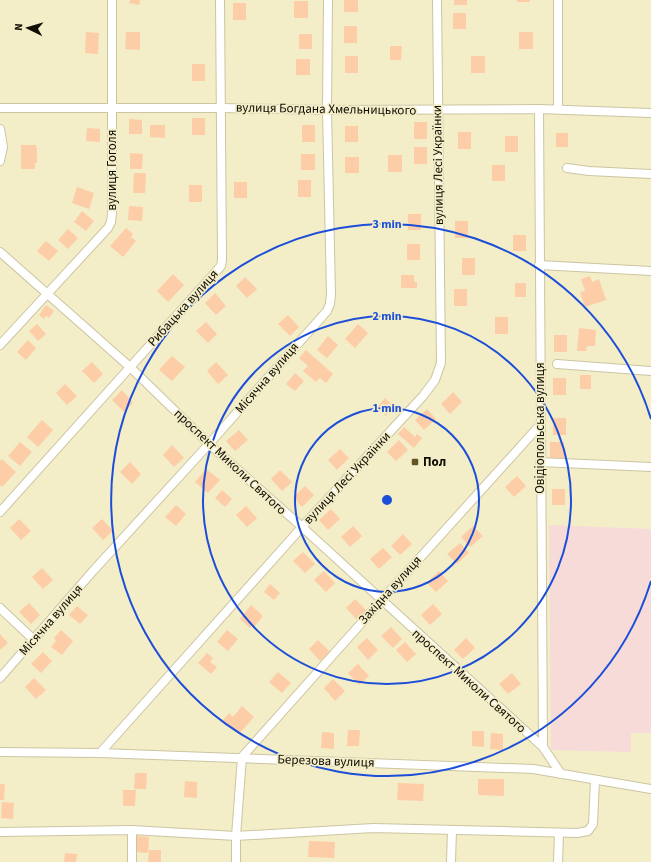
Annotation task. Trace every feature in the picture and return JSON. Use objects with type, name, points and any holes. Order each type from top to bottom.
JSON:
[{"type":"street","name":"вулиця Гоголя","points":[[0,346],[108,228],[111,222],[112,0]]},
{"type":"street","name":"Рибацька вулиця","points":[[0,512],[221,266],[222,108],[220,0]]},
{"type":"street","name":"Місячна вулиця","points":[[0,678],[93,571],[209,444],[327,311],[330,304],[327,110],[328,0]]},
{"type":"street","name":"вулиця Лесі Українки","points":[[100,753],[302,527],[423,396],[439,372],[441,363],[437,0]]},
{"type":"street","points":[[558,0],[558,109]]},
{"type":"street","name":"вулиця Богдана Хмельницького","points":[[0,108],[222,108],[327,110],[558,109],[651,113]]},
{"type":"street","name":"Овідіопольська вулиця","points":[[538,109],[543,747]]},
{"type":"street","points":[[0,128],[3,147],[0,161]]},
{"type":"street","points":[[567,168],[589,171],[651,174]]},
{"type":"street","name":"проспект Миколи Святого","points":[[0,252],[130,367],[209,444],[543,747],[561,774]]},
{"type":"street","points":[[539,265],[651,271]]},
{"type":"street","points":[[557,364],[651,371]]},
{"type":"street","name":"Західна вулиця","points":[[242,758],[540,425]]},
{"type":"street","points":[[540,462],[651,468]]},
{"type":"street","points":[[0,608],[34,640]]},
{"type":"street","name":"Березова вулиця","points":[[0,752],[100,753],[533,769],[651,789]]},
{"type":"street","points":[[236,862],[236,836],[242,758]]},
{"type":"street","points":[[0,832],[132,830],[236,836],[373,828],[577,833],[588,831],[593,824],[595,780]]},
{"type":"street","points":[[132,830],[132,862]]},
{"type":"street","points":[[451,862],[452,830]]},
{"type":"street","points":[[558,862],[559,833]]},
{"type":"shaded area","points":[[549,525],[651,529],[651,733],[631,733],[631,752],[551,750]]},
{"type":"building","points":[[130,0],[140,0],[139,5],[129,3]]},
{"type":"building","points":[[344,0],[358,0],[358,12],[344,12]]},
{"type":"building","points":[[454,0],[467,0],[467,5],[454,5]]},
{"type":"building","points":[[517,0],[530,0],[530,2],[517,2]]},
{"type":"building","points":[[294,1],[308,1],[308,18],[294,18]]},
{"type":"building","points":[[233,3],[246,3],[246,20],[233,20]]},
{"type":"building","points":[[453,13],[466,13],[466,29],[453,29]]},
{"type":"building","points":[[344,26],[357,26],[357,43],[344,43]]},
{"type":"building","points":[[86,32],[99,33],[98,54],[85,53]]},
{"type":"building","points":[[126,32],[140,32],[140,50],[125,49]]},
{"type":"building","points":[[519,32],[533,32],[533,49],[519,49]]},
{"type":"building","points":[[299,34],[312,34],[312,49],[299,49]]},
{"type":"building","points":[[390,46],[402,46],[401,60],[390,60]]},
{"type":"building","points":[[345,56],[358,56],[358,73],[345,73]]},
{"type":"building","points":[[471,56],[485,56],[485,73],[471,73]]},
{"type":"building","points":[[296,59],[310,59],[310,75],[296,75]]},
{"type":"building","points":[[192,64],[205,64],[205,81],[192,81]]},
{"type":"building","points":[[192,118],[205,118],[205,135],[192,135]]},
{"type":"building","points":[[129,119],[142,120],[142,134],[129,134]]},
{"type":"building","points":[[414,122],[427,122],[427,139],[414,139]]},
{"type":"building","points":[[150,125],[165,125],[165,138],[150,137]]},
{"type":"building","points":[[302,125],[315,125],[315,142],[302,142]]},
{"type":"building","points":[[345,126],[358,126],[358,142],[345,142]]},
{"type":"building","points":[[87,128],[100,129],[100,142],[86,141]]},
{"type":"building","points":[[458,132],[471,132],[471,149],[458,149]]},
{"type":"building","points":[[556,133],[568,133],[568,147],[556,147]]},
{"type":"building","points":[[505,136],[518,136],[518,152],[505,152]]},
{"type":"building","points":[[21,145],[36,145],[37,163],[35,163],[35,169],[21,169]]},
{"type":"building","points":[[414,147],[427,147],[427,164],[414,164]]},
{"type":"building","points":[[130,153],[143,154],[142,169],[130,169]]},
{"type":"building","points":[[301,154],[315,154],[315,170],[301,170]]},
{"type":"building","points":[[388,155],[402,155],[402,172],[388,172]]},
{"type":"building","points":[[345,157],[359,157],[359,173],[345,173]]},
{"type":"building","points":[[492,165],[505,165],[505,181],[492,181]]},
{"type":"building","points":[[134,173],[146,173],[145,193],[133,193]]},
{"type":"building","points":[[298,180],[311,180],[311,197],[298,197]]},
{"type":"building","points":[[234,182],[247,182],[247,198],[234,198]]},
{"type":"building","points":[[189,185],[202,185],[202,202],[189,202]]},
{"type":"building","points":[[77,187],[94,193],[89,209],[72,203]]},
{"type":"building","points":[[129,206],[143,207],[142,221],[128,220]]},
{"type":"building","points":[[82,211],[94,221],[86,231],[74,222]]},
{"type":"building","points":[[408,214],[421,214],[421,230],[408,230]]},
{"type":"building","points":[[455,221],[468,221],[468,238],[455,238]]},
{"type":"building","points":[[126,228],[133,234],[131,237],[136,241],[123,257],[110,246]]},
{"type":"building","points":[[68,229],[78,238],[68,249],[58,240]]},
{"type":"building","points":[[513,235],[526,235],[526,251],[513,251]]},
{"type":"building","points":[[46,241],[58,251],[49,261],[37,251]]},
{"type":"building","points":[[407,244],[420,244],[420,260],[407,260]]},
{"type":"building","points":[[462,258],[475,258],[475,275],[462,275]]},
{"type":"building","points":[[173,274],[184,285],[168,302],[157,291]]},
{"type":"building","points":[[401,275],[414,275],[414,282],[417,282],[417,288],[401,288]]},
{"type":"building","points":[[590,276],[592,282],[599,279],[606,300],[585,307],[580,292],[585,291],[581,279]]},
{"type":"building","points":[[245,277],[257,289],[247,298],[236,286]]},
{"type":"building","points":[[515,283],[526,283],[526,297],[515,297]]},
{"type":"building","points":[[454,289],[467,289],[467,306],[454,306]]},
{"type":"building","points":[[215,293],[226,306],[216,315],[205,303]]},
{"type":"building","points":[[46,305],[54,311],[49,318],[46,316],[44,319],[39,315]]},
{"type":"building","points":[[288,315],[299,327],[290,336],[278,324]]},
{"type":"building","points":[[495,317],[508,317],[508,334],[495,334]]},
{"type":"building","points":[[206,322],[217,334],[208,343],[196,331]]},
{"type":"building","points":[[37,324],[46,334],[38,341],[29,331]]},
{"type":"building","points":[[358,324],[368,333],[355,348],[345,339]]},
{"type":"building","points":[[579,328],[596,330],[595,346],[587,346],[586,351],[577,351]]},
{"type":"building","points":[[554,335],[567,335],[567,352],[554,352]]},
{"type":"building","points":[[328,336],[338,345],[327,358],[317,350]]},
{"type":"building","points":[[28,340],[36,348],[26,360],[17,352]]},
{"type":"building","points":[[306,350],[333,374],[326,383],[320,378],[316,382],[303,371],[308,366],[299,358]]},
{"type":"building","points":[[172,356],[185,367],[172,381],[159,370]]},
{"type":"building","points":[[92,362],[103,374],[94,383],[82,371]]},
{"type":"building","points":[[216,362],[228,375],[218,384],[207,371]]},
{"type":"building","points":[[295,373],[304,381],[295,391],[286,384]]},
{"type":"building","points":[[580,375],[591,375],[591,389],[580,389]]},
{"type":"building","points":[[553,378],[566,378],[566,395],[553,395]]},
{"type":"building","points":[[65,384],[77,396],[67,405],[56,393]]},
{"type":"building","points":[[122,390],[133,403],[124,412],[112,400]]},
{"type":"building","points":[[453,392],[462,402],[450,414],[441,404]]},
{"type":"building","points":[[385,398],[394,407],[386,416],[377,407]]},
{"type":"building","points":[[427,409],[436,419],[424,430],[415,420]]},
{"type":"building","points":[[553,418],[566,418],[566,435],[553,435]]},
{"type":"building","points":[[42,420],[53,430],[38,447],[27,437]]},
{"type":"building","points":[[404,427],[415,437],[417,434],[422,438],[414,448],[398,434]]},
{"type":"building","points":[[239,430],[248,440],[235,451],[226,441]]},
{"type":"building","points":[[399,440],[408,450],[396,461],[387,452]]},
{"type":"building","points":[[20,442],[32,452],[20,466],[8,456]]},
{"type":"building","points":[[550,442],[564,442],[564,458],[550,458]]},
{"type":"building","points":[[172,445],[184,458],[174,467],[163,455]]},
{"type":"building","points":[[340,449],[349,458],[337,470],[328,460]]},
{"type":"building","points":[[2,459],[16,472],[2,487],[0,485],[0,461]]},
{"type":"building","points":[[130,462],[141,474],[132,484],[120,472]]},
{"type":"building","points":[[206,469],[220,480],[208,493],[195,482]]},
{"type":"building","points":[[280,470],[292,482],[282,491],[271,479]]},
{"type":"building","points":[[517,476],[526,486],[514,497],[505,487]]},
{"type":"building","points":[[305,486],[314,495],[302,507],[293,497]]},
{"type":"building","points":[[552,489],[565,489],[565,505],[552,505]]},
{"type":"building","points":[[222,490],[232,499],[225,507],[215,498]]},
{"type":"building","points":[[176,505],[186,514],[176,526],[165,517]]},
{"type":"building","points":[[246,506],[257,518],[247,527],[236,515]]},
{"type":"building","points":[[331,509],[340,519],[328,530],[319,520]]},
{"type":"building","points":[[19,519],[31,531],[21,540],[10,528]]},
{"type":"building","points":[[102,519],[113,531],[103,540],[92,528]]},
{"type":"building","points":[[353,526],[362,536],[350,547],[341,537]]},
{"type":"building","points":[[473,526],[483,536],[470,547],[461,537]]},
{"type":"building","points":[[403,534],[412,544],[400,555],[391,546]]},
{"type":"building","points":[[460,543],[469,553],[457,564],[447,554]]},
{"type":"building","points":[[383,548],[392,557],[379,569],[370,559]]},
{"type":"building","points":[[303,552],[315,564],[305,573],[293,561]]},
{"type":"building","points":[[42,568],[53,580],[43,589],[32,577]]},
{"type":"building","points":[[324,571],[335,583],[326,592],[314,580]]},
{"type":"building","points":[[439,571],[448,581],[436,592],[427,583]]},
{"type":"building","points":[[270,584],[280,593],[274,600],[264,592]]},
{"type":"building","points":[[355,599],[367,611],[357,620],[346,608]]},
{"type":"building","points":[[29,603],[40,615],[31,624],[19,612]]},
{"type":"building","points":[[433,604],[442,614],[430,625],[421,615]]},
{"type":"building","points":[[251,605],[263,616],[254,627],[252,625],[250,628],[240,619]]},
{"type":"building","points":[[77,606],[88,615],[80,624],[69,615]]},
{"type":"building","points":[[391,627],[402,639],[393,648],[381,636]]},
{"type":"building","points":[[61,630],[73,641],[62,655],[51,647],[56,641],[54,638]]},
{"type":"building","points":[[227,630],[238,639],[228,651],[217,642]]},
{"type":"building","points":[[0,634],[8,643],[0,650]]},
{"type":"building","points":[[367,638],[378,650],[368,660],[357,647]]},
{"type":"building","points":[[466,638],[475,648],[463,659],[454,650]]},
{"type":"building","points":[[318,640],[330,652],[320,661],[309,649]]},
{"type":"building","points":[[405,642],[416,654],[407,662],[396,650]]},
{"type":"building","points":[[43,652],[52,661],[41,673],[31,664]]},
{"type":"building","points":[[207,653],[213,658],[210,662],[217,667],[211,674],[198,663]]},
{"type":"building","points":[[358,664],[369,676],[359,685],[348,673]]},
{"type":"building","points":[[278,672],[291,683],[282,693],[269,682]]},
{"type":"building","points":[[512,673],[521,684],[508,694],[499,684]]},
{"type":"building","points":[[34,678],[46,690],[36,699],[25,687]]},
{"type":"building","points":[[333,679],[345,691],[335,701],[324,688]]},
{"type":"building","points":[[242,706],[254,717],[239,734],[223,720],[229,713],[233,717]]},
{"type":"building","points":[[348,730],[360,730],[359,746],[347,746]]},
{"type":"building","points":[[472,731],[484,731],[484,747],[472,746]]},
{"type":"building","points":[[322,732],[334,733],[334,749],[321,748]]},
{"type":"building","points":[[491,733],[503,734],[503,750],[490,749]]},
{"type":"building","points":[[135,773],[147,773],[146,789],[134,789]]},
{"type":"building","points":[[478,779],[504,779],[504,796],[478,795]]},
{"type":"building","points":[[185,781],[197,782],[197,798],[184,797]]},
{"type":"building","points":[[398,783],[424,784],[423,801],[397,800]]},
{"type":"building","points":[[0,784],[5,784],[4,800],[0,800]]},
{"type":"building","points":[[123,790],[136,790],[135,806],[123,806]]},
{"type":"building","points":[[2,802],[14,803],[13,819],[1,818]]},
{"type":"building","points":[[136,836],[149,837],[148,853],[136,852]]},
{"type":"building","points":[[309,841],[335,842],[334,858],[308,857]]},
{"type":"building","points":[[149,850],[161,850],[161,862],[148,862]]},
{"type":"building","points":[[65,853],[77,854],[76,862],[64,862]]},
{"type":"place","name":"Пол","points":[[415,462]]}]
